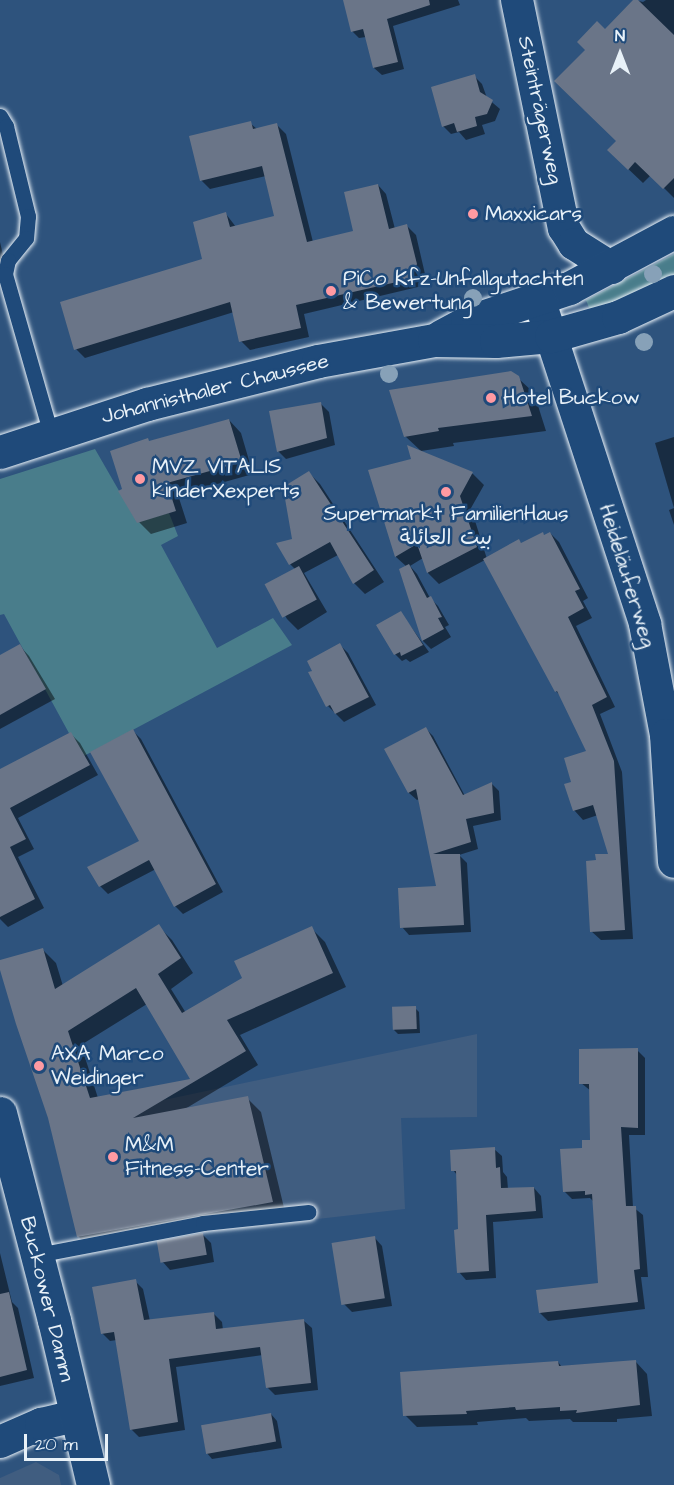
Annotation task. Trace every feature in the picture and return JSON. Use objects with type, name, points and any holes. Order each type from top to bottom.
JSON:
[{"type":"main road","name":"Johannisthaler Chaussee","points":[[434,340],[460,325],[569,288],[612,268],[674,232]]},
{"type":"main road","name":"Johannisthaler Chaussee","points":[[0,452],[147,404],[276,371],[434,340],[496,341],[551,336],[618,317],[674,291]]},
{"type":"main road","name":"Buckower Damm","points":[[0,1113],[93,1485]]},
{"type":"street","name":"Steinträgerweg","points":[[517,0],[564,228],[574,244],[612,268]]},
{"type":"street","name":"Heideläuferweg","points":[[539,299],[645,624],[670,735],[674,862]]},
{"type":"street","points":[[0,1442],[40,1424],[76,1416]]},
{"type":"lane","points":[[0,116],[6,126],[28,216],[26,238],[8,260],[6,274],[51,434]]},
{"type":"lane","points":[[37,1255],[203,1223],[308,1212]]},
{"type":"shaded area","points":[[477,1034],[477,1117],[401,1118],[405,1209],[203,1232],[81,1254],[53,1132],[126,1108]]},
{"type":"shaded area","points":[[36,1462],[59,1475],[61,1485],[0,1485],[0,1478]]},
{"type":"green space","points":[[674,254],[674,278],[591,313],[586,300]]},
{"type":"green space","points":[[95,449],[137,522],[169,513],[178,536],[161,545],[217,648],[273,618],[292,645],[82,757],[4,614],[0,615],[0,479]]},
{"type":"building","points":[[343,0],[429,0],[430,5],[387,19],[398,62],[373,68],[363,29],[351,32]]},
{"type":"building","points":[[633,0],[638,0],[674,35],[674,178],[663,189],[635,162],[628,170],[607,150],[616,141],[554,81],[585,50],[577,42],[597,21],[605,29]]},
{"type":"building","points":[[475,74],[480,92],[493,100],[487,114],[475,117],[477,126],[457,132],[454,123],[442,127],[431,87]]},
{"type":"building","points":[[251,121],[253,129],[277,123],[307,242],[353,231],[344,192],[378,184],[389,229],[407,224],[417,264],[410,279],[296,305],[301,328],[239,342],[230,302],[74,350],[60,302],[202,259],[193,222],[226,212],[230,227],[274,216],[262,166],[200,181],[189,136]]},
{"type":"building","points":[[511,371],[519,376],[532,416],[438,428],[439,431],[404,437],[389,390]]},
{"type":"building","points":[[321,402],[327,438],[277,452],[269,411]]},
{"type":"building","points":[[229,419],[242,462],[167,483],[176,511],[137,523],[118,491],[122,489],[110,451],[148,438],[149,441]]},
{"type":"building","points":[[407,445],[473,472],[460,496],[477,547],[427,573],[417,544],[395,557],[368,470],[411,459]]},
{"type":"building","points":[[309,471],[374,570],[353,584],[330,542],[289,565],[276,543],[292,539],[283,487]]},
{"type":"building","points":[[543,532],[544,535],[550,532],[580,589],[575,591],[584,608],[568,617],[607,697],[592,705],[614,761],[625,930],[590,932],[586,861],[596,860],[595,854],[608,854],[593,805],[573,811],[564,784],[571,782],[564,758],[586,751],[557,691],[555,692],[483,559],[519,539],[521,543]]},
{"type":"building","points":[[409,564],[427,598],[431,596],[442,617],[438,618],[444,629],[422,641],[399,569]]},
{"type":"building","points":[[299,566],[317,600],[282,618],[265,584]]},
{"type":"building","points":[[401,611],[423,645],[401,656],[400,652],[394,655],[376,625]]},
{"type":"building","points":[[340,643],[369,697],[335,714],[330,705],[326,707],[308,672],[312,671],[307,661]]},
{"type":"building","points":[[20,644],[46,689],[0,715],[0,655]]},
{"type":"building","points":[[426,727],[463,795],[492,782],[494,813],[466,819],[471,842],[433,854],[460,854],[464,925],[400,928],[398,888],[436,886],[416,789],[408,793],[384,749]]},
{"type":"building","points":[[133,729],[216,884],[174,907],[149,860],[99,887],[87,867],[139,841],[90,752]]},
{"type":"building","points":[[71,732],[90,765],[10,808],[26,839],[10,847],[35,899],[0,917],[0,769]]},
{"type":"building","points":[[159,924],[181,958],[158,974],[182,1013],[242,978],[234,961],[312,926],[333,973],[227,1020],[246,1051],[133,1118],[248,1096],[273,1202],[77,1237],[48,1118],[16,1024],[0,970],[0,960],[43,948],[55,989]],"holes":[[[136,988],[190,1079],[90,1098],[68,1031]]]},
{"type":"building","points":[[416,1006],[417,1029],[393,1030],[392,1007]]},
{"type":"building","points":[[638,1048],[638,1128],[621,1127],[626,1206],[636,1206],[640,1269],[634,1270],[638,1302],[539,1313],[536,1290],[598,1283],[592,1194],[585,1195],[585,1191],[563,1192],[560,1149],[582,1148],[582,1140],[590,1140],[589,1084],[579,1084],[579,1049]]},
{"type":"building","points":[[495,1147],[496,1168],[500,1167],[501,1188],[534,1187],[536,1211],[486,1215],[489,1271],[457,1273],[454,1230],[458,1229],[456,1171],[451,1171],[450,1150]]},
{"type":"building","points":[[203,1233],[207,1255],[161,1263],[157,1241]]},
{"type":"building","points":[[375,1236],[385,1298],[341,1305],[332,1243]]},
{"type":"building","points":[[136,1279],[144,1320],[214,1312],[216,1329],[304,1319],[311,1383],[266,1388],[260,1347],[169,1359],[178,1422],[130,1430],[114,1332],[101,1334],[92,1287]]},
{"type":"building","points":[[9,1292],[27,1370],[0,1377],[0,1294]]},
{"type":"building","points":[[636,1360],[640,1405],[576,1413],[577,1410],[560,1411],[560,1407],[516,1410],[515,1407],[466,1411],[467,1414],[403,1416],[400,1372],[558,1361],[559,1366]]},
{"type":"building","points":[[271,1413],[276,1442],[206,1454],[201,1425]]},
{"type":"place","name":"Maxxicars","points":[[473,214]]},
{"type":"place","name":"PiCo Kfz-Unfallgutachten & Bewertung","points":[[331,291]]},
{"type":"place","name":"Hotel Buckow","points":[[491,398]]},
{"type":"place","name":"MVZ VITALIS kinderXexperts","points":[[140,479]]},
{"type":"place","name":"Supermarkt FamilienHaus بيت العائلة","points":[[446,492]]},
{"type":"place","name":"AXA Marco Weidinger","points":[[39,1066]]},
{"type":"place","name":"M&M Fitness-Center","points":[[113,1157]]}]
